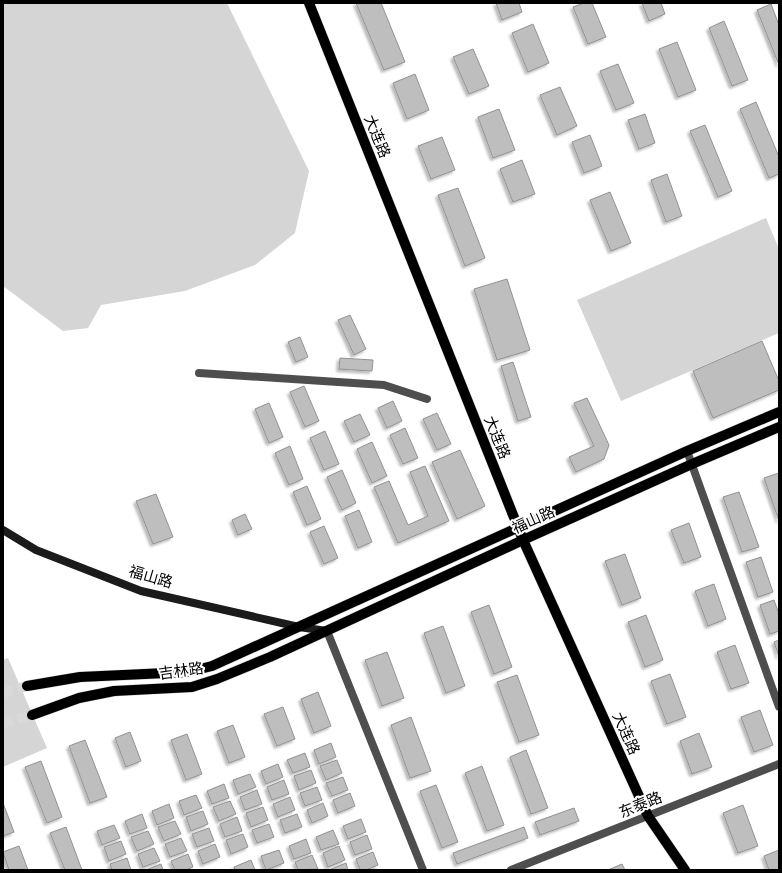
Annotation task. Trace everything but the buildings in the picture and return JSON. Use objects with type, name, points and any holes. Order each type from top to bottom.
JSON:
[{"type":"main road","name":"大连路","points":[[309,3],[523,540],[648,816],[684,870]]},
{"type":"main road","name":"福山路","points":[[299,627],[687,450],[779,412]]},
{"type":"main road","name":"福山路","points":[[3,530],[36,550],[141,591],[299,627],[327,631],[523,540],[692,464],[779,427]]},
{"type":"main road","name":"吉林路","points":[[27,686],[80,677],[188,672],[212,666],[299,627]]},
{"type":"main road","name":"吉林路","points":[[32,715],[79,698],[114,692],[198,685],[270,658],[327,631]]},
{"type":"street","points":[[200,373],[384,385],[427,400]]},
{"type":"street","points":[[687,450],[779,707]]},
{"type":"street","points":[[327,631],[423,870]]},
{"type":"street","name":"东泰路","points":[[511,870],[779,764]]},
{"type":"shaded area","points":[[3,3],[227,3],[309,171],[295,233],[255,265],[185,291],[101,305],[88,328],[63,331],[3,286]]},
{"type":"shaded area","points":[[766,218],[779,249],[779,333],[621,401],[577,300]]},
{"type":"shaded area","points":[[8,658],[47,748],[3,767],[3,660]]},
{"type":"tunnel","points":[[3,693],[27,686]]},
{"type":"tunnel","points":[[3,723],[32,715]]}]
